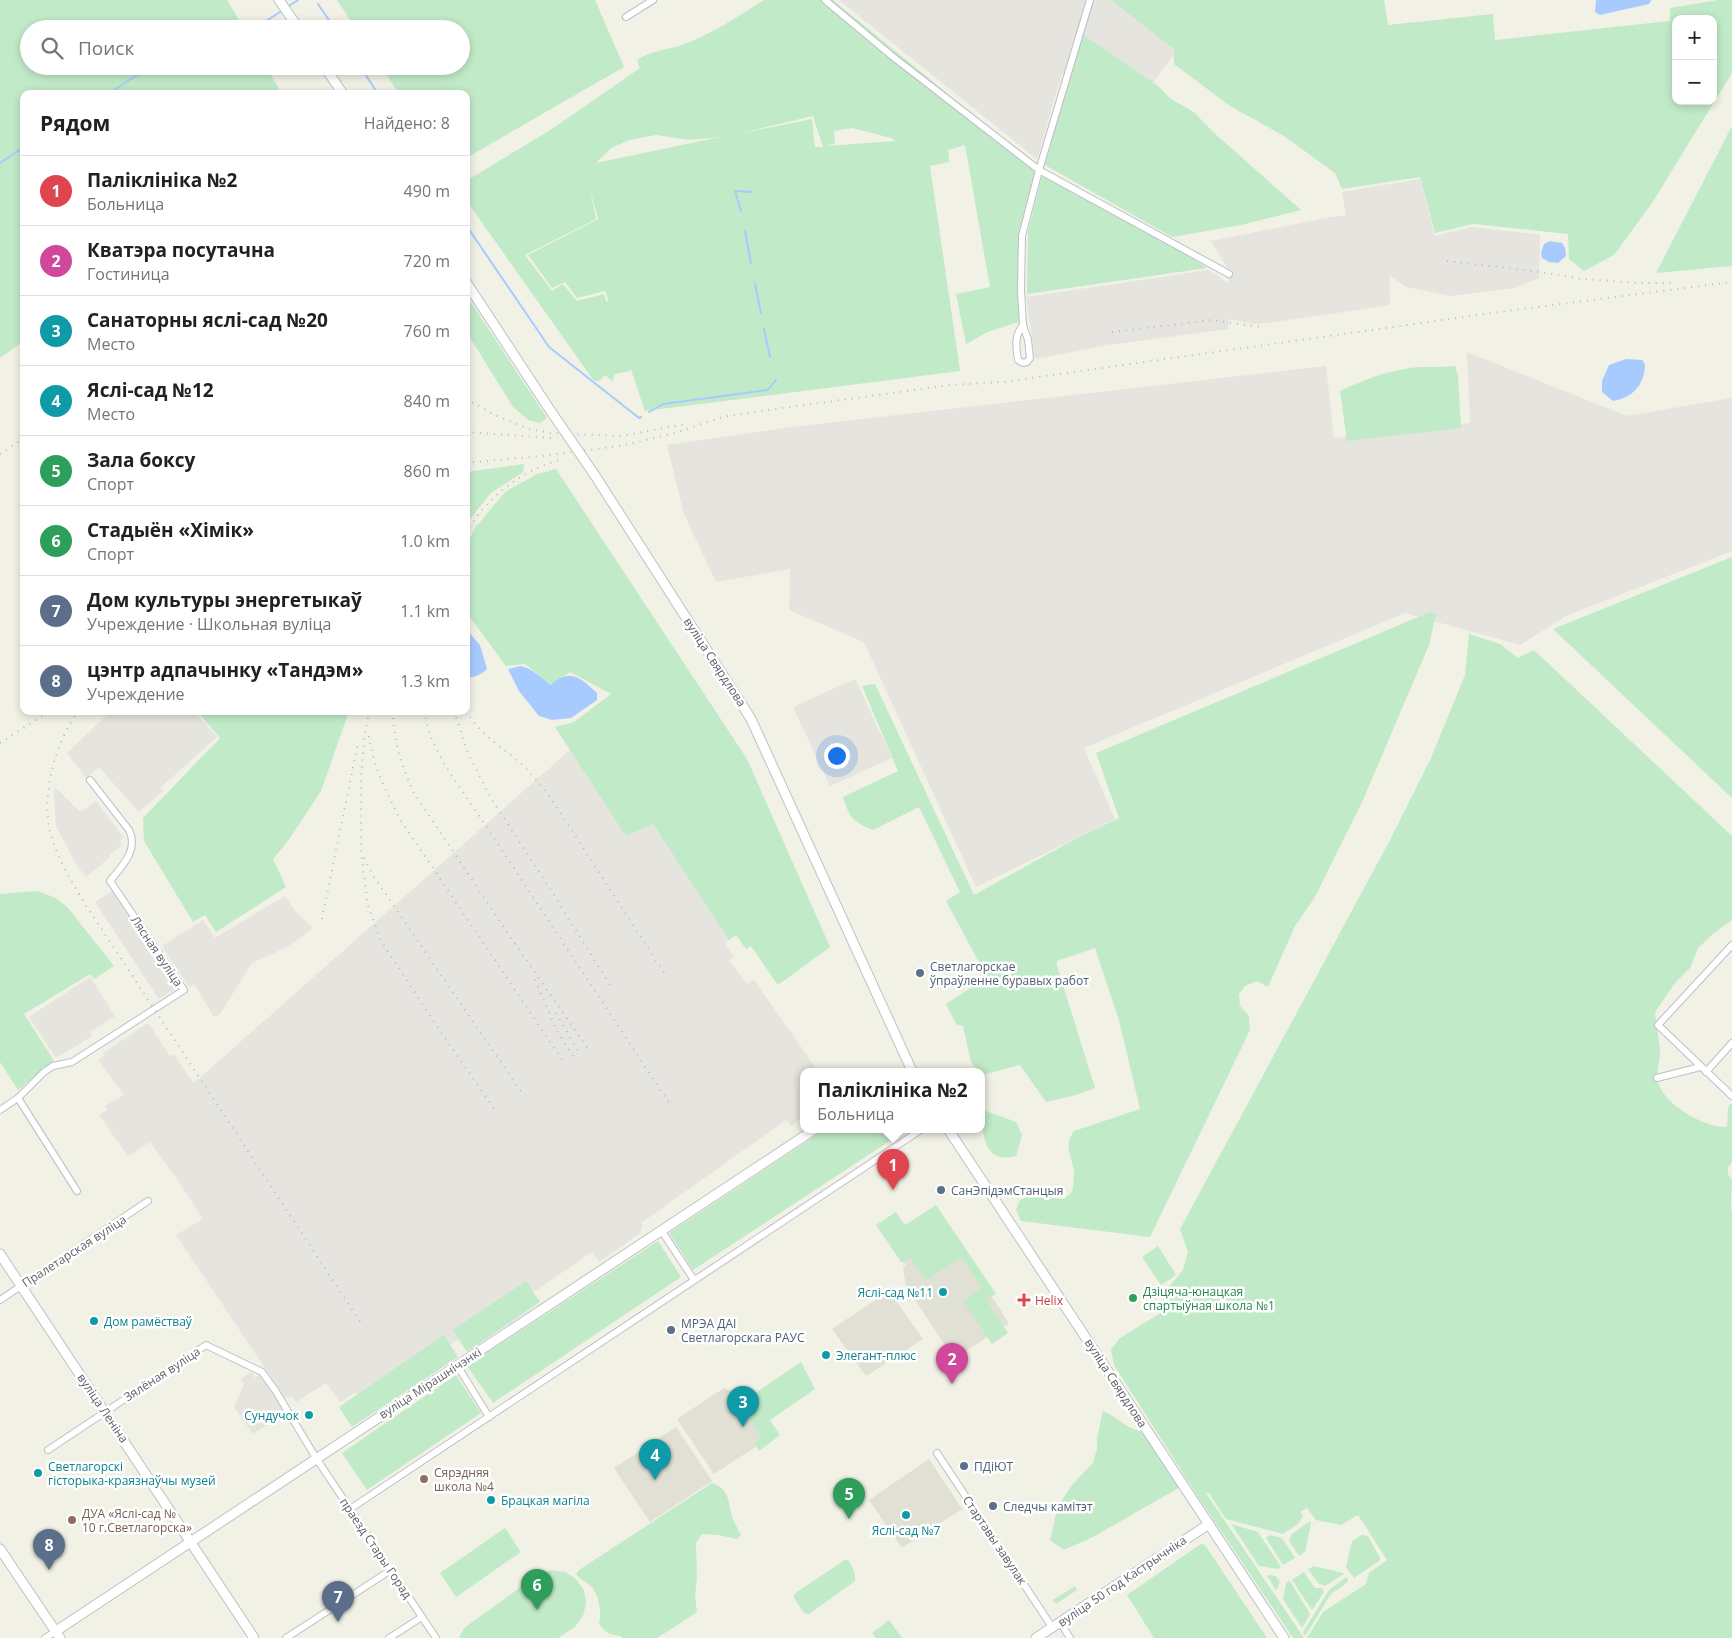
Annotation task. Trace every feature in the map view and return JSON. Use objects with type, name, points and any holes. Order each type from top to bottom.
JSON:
[{"type":"street","points":[[279,0],[293,20]]},
{"type":"street","points":[[626,18],[653,0]]},
{"type":"street","points":[[825,0],[892,56],[1039,170],[1229,274]]},
{"type":"street","points":[[1023,325],[1017,333],[1016,351],[1018,360],[1023,363],[1027,362],[1030,358],[1028,340],[1023,325],[1021,290],[1022,236],[1039,170],[1090,0]]},
{"type":"street","points":[[330,75],[339,90]]},
{"type":"street","name":"вуліца Свярдлова","points":[[470,288],[594,474],[751,719],[906,1068]]},
{"type":"street","name":"Лясная вуліца","points":[[0,1110],[18,1098],[44,1072],[53,1066],[72,1062],[184,990],[110,881],[133,849],[132,836],[90,780]]},
{"type":"street","points":[[1732,945],[1658,1025],[1732,1096]]},
{"type":"street","points":[[1657,1078],[1703,1069],[1732,1043]]},
{"type":"street","points":[[18,1098],[76,1191]]},
{"type":"street","name":"вуліца Мірашнічэнкі","points":[[45,1638],[58,1635],[191,1541],[809,1133]]},
{"type":"street","points":[[350,1509],[916,1133]]},
{"type":"street","name":"вуліца Свярдлова","points":[[951,1133],[1284,1638]]},
{"type":"street","name":"Пралетарская вуліца","points":[[0,1300],[148,1201]]},
{"type":"street","points":[[661,1230],[694,1280]]},
{"type":"street","name":"вуліца Леніна","points":[[0,1254],[254,1638]]},
{"type":"street","name":"Зялёная вуліца","points":[[48,1450],[206,1345],[262,1372],[275,1390]]},
{"type":"street","points":[[457,1365],[489,1416]]},
{"type":"street","name":"праезд Стары Горад","points":[[275,1390],[316,1458],[436,1638]]},
{"type":"street","name":"Стартавы завулак","points":[[936,1453],[1056,1625],[1070,1638]]},
{"type":"street","name":"вуліца 50 год Кастрычніка","points":[[1036,1638],[1209,1524]]},
{"type":"street","points":[[0,1549],[58,1635]]},
{"type":"street","points":[[286,1638],[391,1570]]},
{"type":"street","points":[[389,1638],[422,1617]]},
{"type":"shaded area","points":[[839,0],[1117,0],[1177,50],[1129,115],[1062,73],[1037,159]]},
{"type":"shaded area","points":[[1420,179],[1435,236],[1472,227],[1540,235],[1539,278],[1515,288],[1450,296],[1406,287],[1389,275],[1390,305],[1268,323],[1256,324],[1229,319],[1228,329],[1108,345],[1035,359],[1026,297],[1209,270],[1229,284],[1227,267],[1211,241],[1346,215],[1342,192]]},
{"type":"shaded area","points":[[1467,352],[1627,416],[1732,398],[1732,551],[1566,616],[1520,645],[1405,613],[1084,748],[1115,819],[976,887],[864,642],[789,610],[790,569],[716,582],[684,514],[667,445],[792,427],[1326,366],[1334,438],[1470,423]]},
{"type":"shaded area","points":[[855,679],[892,758],[830,786],[793,707]]},
{"type":"shaded area","points":[[107,715],[198,715],[217,737],[160,788],[163,791],[139,812],[99,767],[86,778],[67,753]]},
{"type":"shaded area","points":[[571,749],[653,824],[729,940],[725,943],[734,957],[729,960],[747,984],[754,980],[816,1068],[800,1068],[800,1119],[791,1126],[786,1120],[641,1223],[643,1226],[640,1229],[642,1232],[599,1262],[592,1252],[538,1289],[362,1401],[356,1392],[340,1402],[326,1383],[296,1402],[292,1396],[285,1398],[176,1235],[203,1219],[177,1179],[150,1142],[128,1156],[99,1115],[107,1110],[105,1106],[124,1095],[98,1060],[105,1055],[103,1053],[148,1023],[170,1056],[173,1054],[194,1083]]},
{"type":"shaded area","points":[[56,788],[80,812],[96,801],[124,838],[119,841],[122,845],[86,877],[76,864],[56,826],[54,791]]},
{"type":"shaded area","points":[[112,891],[175,982],[175,989],[159,999],[95,902]]},
{"type":"shaded area","points":[[285,896],[296,912],[313,928],[287,947],[252,963],[220,1014],[214,1017],[194,984],[189,987],[162,946],[203,920],[215,938]]},
{"type":"shaded area","points":[[90,977],[115,1016],[90,1032],[92,1036],[56,1058],[29,1017]]},
{"type":"shaded area","points":[[952,1236],[1009,1323],[954,1359],[906,1286],[903,1268],[906,1265],[901,1257]]},
{"type":"shaded area","points":[[889,1291],[923,1339],[866,1376],[832,1329]]},
{"type":"shaded area","points":[[251,1372],[255,1378],[261,1374],[287,1412],[253,1434],[234,1407],[244,1384],[241,1379]]},
{"type":"shaded area","points":[[724,1388],[744,1396],[771,1437],[714,1474],[677,1419]]},
{"type":"shaded area","points":[[676,1427],[712,1481],[650,1522],[614,1468]]},
{"type":"shaded area","points":[[929,1459],[962,1509],[902,1548],[869,1500]]},
{"type":"green space","points":[[0,0],[227,0],[239,20],[20,20],[20,75],[271,75],[280,90],[20,90],[20,344],[0,358]]},
{"type":"green space","points":[[337,0],[595,0],[624,67],[470,156],[470,90],[396,90],[387,75],[470,75],[470,20],[350,20]]},
{"type":"green space","points":[[764,0],[833,0],[1037,167],[1021,231],[1022,321],[988,332],[966,344],[956,294],[990,287],[965,145],[948,150],[949,162],[930,166],[960,371],[645,411],[630,367],[630,371],[615,374],[612,381],[605,375],[599,381],[594,381],[470,206],[470,179],[552,129],[640,68],[637,60],[654,52],[695,40],[726,24]],"holes":[[[813,116],[823,147],[815,147],[812,119],[737,134]],[[852,128],[891,138],[896,141],[826,146],[835,143],[834,131]],[[656,135],[689,140],[720,137],[596,163],[611,148],[630,140]],[[590,189],[598,219],[528,255],[552,288],[565,282],[577,298],[605,291],[609,301],[606,301],[604,294],[577,301],[563,284],[552,291],[525,255],[596,219]]]},
{"type":"green space","points":[[1111,0],[1384,0],[1388,25],[1493,14],[1495,40],[1670,21],[1670,8],[1718,0],[1732,0],[1732,73],[1717,97],[1717,15],[1672,15],[1672,105],[1712,105],[1652,203],[1614,255],[1584,271],[1569,259],[1568,234],[1473,224],[1435,233],[1420,177],[1342,189],[1335,173],[1284,136],[1230,106],[1174,64],[1174,49]]},
{"type":"green space","points":[[1082,34],[1158,86],[1171,99],[1194,112],[1212,131],[1301,210],[1241,225],[1172,237],[1045,165]]},
{"type":"green space","points":[[1732,126],[1732,266],[1656,273]]},
{"type":"green space","points":[[1043,171],[1188,255],[1207,268],[1027,294],[1028,231]]},
{"type":"green space","points":[[470,301],[547,418],[540,423],[528,420],[513,407],[470,337]]},
{"type":"green space","points":[[1455,366],[1458,376],[1461,428],[1347,441],[1340,391],[1389,372],[1420,367]]},
{"type":"green space","points":[[524,464],[523,472],[491,493],[470,519],[470,471]]},
{"type":"green space","points":[[556,469],[747,759],[830,947],[778,985],[751,946],[746,949],[736,935],[729,940],[653,824],[626,836],[555,727],[574,722],[611,694],[570,672],[552,685],[525,664],[506,666],[470,617],[470,538],[475,528],[505,492],[537,474]]},
{"type":"green space","points":[[1732,557],[1732,798],[1553,629]]},
{"type":"green space","points":[[1430,612],[1436,614],[1429,645],[1363,800],[1315,897],[1295,926],[1268,987],[1257,981],[1245,986],[1239,994],[1240,1006],[1249,1016],[1250,1030],[1150,1237],[1021,1221],[1016,1210],[1020,1200],[1030,1196],[1064,1199],[1072,1192],[1074,1172],[1069,1151],[1069,1141],[1074,1131],[1140,1109],[1119,1020],[1095,948],[1057,961],[1057,966],[1095,1088],[1076,1095],[1046,1102],[1020,1065],[985,1074],[985,1068],[976,1068],[971,1062],[963,1026],[956,1024],[946,1004],[987,977],[946,901],[960,892],[919,807],[873,830],[861,825],[853,818],[843,797],[898,771],[862,686],[875,684],[974,895],[1075,839],[1119,818],[1096,753]]},
{"type":"green space","points":[[1469,634],[1500,644],[1518,658],[1534,650],[1732,836],[1732,920],[1698,948],[1690,968],[1675,983],[1655,1012],[1660,1050],[1657,1074],[1661,1090],[1676,1106],[1686,1113],[1717,1126],[1726,1127],[1729,1107],[1732,1104],[1732,1162],[1728,1167],[1728,1174],[1732,1180],[1732,1638],[1307,1638],[1323,1612],[1366,1584],[1369,1573],[1387,1560],[1358,1515],[1341,1525],[1316,1520],[1307,1508],[1300,1512],[1303,1516],[1298,1524],[1283,1534],[1226,1519],[1209,1493],[1206,1493],[1304,1638],[1293,1638],[1195,1492],[1114,1365],[1111,1350],[1120,1338],[1164,1311],[1166,1306],[1163,1301],[1163,1294],[1183,1270],[1188,1252],[1180,1229],[1389,842],[1431,758],[1465,675]]},
{"type":"green space","points":[[200,715],[348,715],[321,791],[288,841],[273,859],[286,887],[216,932],[205,915],[193,922],[144,841],[143,818],[220,738]]},
{"type":"green space","points":[[37,891],[56,898],[68,908],[114,966],[94,979],[90,974],[24,1014],[54,1061],[18,1090],[0,1062],[0,894]]},
{"type":"green space","points":[[985,1111],[1016,1122],[1022,1135],[1016,1156],[1005,1158],[991,1152],[984,1138]]},
{"type":"green space","points":[[820,1133],[902,1133],[693,1270],[669,1233]]},
{"type":"green space","points":[[936,1205],[996,1294],[986,1300],[1008,1333],[992,1344],[963,1301],[982,1288],[962,1257],[926,1280],[911,1258],[902,1263],[876,1225],[896,1212],[905,1225]]},
{"type":"green space","points":[[658,1241],[681,1277],[493,1403],[467,1366]]},
{"type":"green space","points":[[1158,1246],[1176,1275],[1161,1285],[1142,1257]]},
{"type":"green space","points":[[526,1281],[540,1302],[467,1352],[453,1330]]},
{"type":"green space","points":[[444,1335],[458,1357],[352,1427],[339,1407]]},
{"type":"green space","points":[[801,1362],[815,1389],[770,1420],[780,1435],[759,1451],[755,1444],[761,1437],[739,1403],[749,1393],[751,1396]]},
{"type":"green space","points":[[456,1375],[481,1413],[367,1490],[342,1453]]},
{"type":"green space","points":[[1103,1411],[1135,1430],[1147,1432],[1182,1486],[1093,1537],[1064,1550],[1050,1540],[1058,1506],[1072,1485],[1093,1463]]},
{"type":"green space","points":[[712,1483],[718,1485],[725,1492],[733,1519],[741,1535],[737,1539],[702,1534],[696,1543],[697,1578],[695,1596],[697,1612],[657,1638],[623,1638],[603,1629],[599,1623],[600,1614],[596,1595],[592,1587],[576,1574],[579,1570]]},
{"type":"green space","points":[[1310,1521],[1305,1552],[1299,1556],[1289,1541],[1292,1534]]},
{"type":"green space","points":[[1231,1524],[1258,1532],[1281,1567],[1278,1569],[1259,1566]]},
{"type":"green space","points":[[505,1528],[521,1552],[456,1597],[440,1573]]},
{"type":"green space","points":[[1270,1535],[1282,1538],[1295,1558],[1283,1565],[1266,1538]]},
{"type":"green space","points":[[1362,1535],[1368,1536],[1380,1558],[1379,1561],[1354,1578],[1346,1567],[1352,1541]]},
{"type":"green space","points":[[1201,1544],[1205,1545],[1267,1638],[1154,1638],[1127,1595]]},
{"type":"green space","points":[[845,1560],[848,1560],[852,1567],[855,1581],[809,1614],[804,1613],[794,1598],[794,1594]]},
{"type":"green space","points":[[1314,1566],[1344,1574],[1325,1586],[1318,1583],[1308,1569]]},
{"type":"green space","points":[[551,1570],[565,1572],[576,1579],[584,1590],[586,1603],[583,1616],[575,1627],[558,1638],[459,1638],[464,1628],[539,1574]]},
{"type":"green space","points":[[1304,1572],[1315,1588],[1322,1588],[1324,1592],[1312,1610],[1292,1580]]},
{"type":"green space","points":[[1267,1576],[1276,1576],[1280,1582],[1276,1590]]},
{"type":"green space","points":[[1346,1577],[1348,1582],[1331,1594],[1305,1636],[1303,1632],[1329,1590]]},
{"type":"green space","points":[[1290,1581],[1310,1614],[1302,1628],[1283,1599],[1286,1583]]},
{"type":"green space","points":[[1075,1586],[1077,1590],[1056,1604],[1053,1600]]},
{"type":"green space","points":[[889,1620],[902,1638],[876,1638],[872,1633]]},
{"type":"water","points":[[1596,0],[1651,1],[1649,4],[1600,15],[1595,12]]},
{"type":"water","points":[[1550,241],[1562,243],[1565,248],[1566,256],[1558,263],[1549,262],[1542,258],[1541,253],[1544,244]]},
{"type":"water","points":[[1626,359],[1642,360],[1645,364],[1643,378],[1631,394],[1613,401],[1602,392],[1602,381],[1609,365]]},
{"type":"water","points":[[470,634],[480,645],[487,669],[470,677]]},
{"type":"water","points":[[521,666],[533,671],[551,685],[564,677],[570,676],[580,679],[597,693],[597,700],[571,718],[552,720],[539,716],[519,691],[508,669]]},
{"type":"waterway","points":[[289,6],[298,0]]},
{"type":"waterway","points":[[318,4],[329,20]]},
{"type":"waterway","points":[[268,20],[280,12]]},
{"type":"waterway","points":[[114,90],[137,75]]},
{"type":"waterway","points":[[366,75],[375,90]]},
{"type":"waterway","points":[[0,163],[20,150]]},
{"type":"waterway","points":[[741,211],[735,191],[752,192]]},
{"type":"waterway","points":[[470,231],[549,347],[639,418],[641,417]]},
{"type":"waterway","points":[[745,231],[751,263]]},
{"type":"waterway","points":[[755,284],[761,313]]},
{"type":"waterway","points":[[764,329],[770,357]]},
{"type":"waterway","points":[[649,412],[663,404],[768,390],[776,380]]},
{"type":"railway","points":[[1447,261],[1582,279],[1640,283],[1676,283]]},
{"type":"railway","points":[[470,463],[620,446],[671,434],[723,417],[747,413],[950,385],[1003,382],[1499,312],[1732,282]]},
{"type":"railway","points":[[1112,332],[1211,320],[1261,327]]},
{"type":"railway","points":[[470,401],[495,415],[529,429],[551,433],[622,436],[685,424]]},
{"type":"railway","points":[[470,432],[551,438]]},
{"type":"railway","points":[[0,454],[20,441]]},
{"type":"railway","points":[[470,527],[485,507],[508,486],[534,470],[563,459]]},
{"type":"railway","points":[[0,743],[44,715]]},
{"type":"railway","points":[[76,715],[70,723],[57,753],[52,770],[47,805],[51,835],[61,862],[85,904],[363,1326]]},
{"type":"railway","points":[[368,715],[361,778],[361,851],[368,906],[381,941],[495,1110]]},
{"type":"railway","points":[[393,715],[399,753],[414,793],[588,1049]]},
{"type":"railway","points":[[425,715],[429,733],[444,764],[671,1106]]},
{"type":"railway","points":[[455,715],[468,753],[492,800],[610,985]]},
{"type":"railway","points":[[468,715],[482,731],[523,766],[548,794],[665,974]]},
{"type":"railway","points":[[369,736],[377,769],[401,821],[565,1064]]},
{"type":"railway","points":[[322,919],[358,743]]},
{"type":"railway","points":[[364,858],[374,877],[522,1093]]},
{"type":"railway","points":[[535,980],[557,1031],[573,1056]]},
{"type":"railway","points":[[556,1013],[580,1054]]},
{"type":"place","name":"Светлагорскае ўпраўленне буравых работ","points":[[920,973]]},
{"type":"place","name":"Паліклініка №2","points":[[893,1190]]},
{"type":"place","name":"СанЭпідэмСтанцыя","points":[[941,1190]]},
{"type":"place","name":"Яслі-сад №11","points":[[943,1292]]},
{"type":"place","name":"Дзіцяча-юнацкая спартыўная школа №1","points":[[1133,1298]]},
{"type":"place","name":"Helix","points":[[1024,1300]]},
{"type":"place","name":"Дом рамёстваў","points":[[94,1321]]},
{"type":"place","name":"МРЭА ДАІ Светлагорскага РАУС","points":[[671,1330]]},
{"type":"place","name":"Элегант-плюс","points":[[826,1355]]},
{"type":"place","name":"Кватэра посутачна","points":[[952,1384]]},
{"type":"place","name":"Сундучок","points":[[309,1415]]},
{"type":"place","name":"Санаторны яслі-сад №20","points":[[743,1427]]},
{"type":"place","name":"ПДіЮТ","points":[[964,1466]]},
{"type":"place","name":"Светлагорскі гісторыка-краязнаўчы музей","points":[[38,1473]]},
{"type":"place","name":"Сярэдняя школа №4","points":[[424,1479]]},
{"type":"place","name":"Яслі-сад №12","points":[[655,1480]]},
{"type":"place","name":"Брацкая магіла","points":[[491,1500]]},
{"type":"place","name":"Следчы камітэт","points":[[993,1506]]},
{"type":"place","name":"Яслі-сад №7","points":[[906,1515]]},
{"type":"place","name":"Зала боксу","points":[[849,1519]]},
{"type":"place","name":"ДУА «Яслі-сад № 10 г.Светлагорска»","points":[[72,1520]]},
{"type":"place","name":"цэнтр адпачынку «Тандэм»","points":[[49,1570]]},
{"type":"place","name":"Стадыён «Хімік»","points":[[537,1610]]},
{"type":"place","name":"Дом культуры энергетыкаў","points":[[338,1622]]}]
